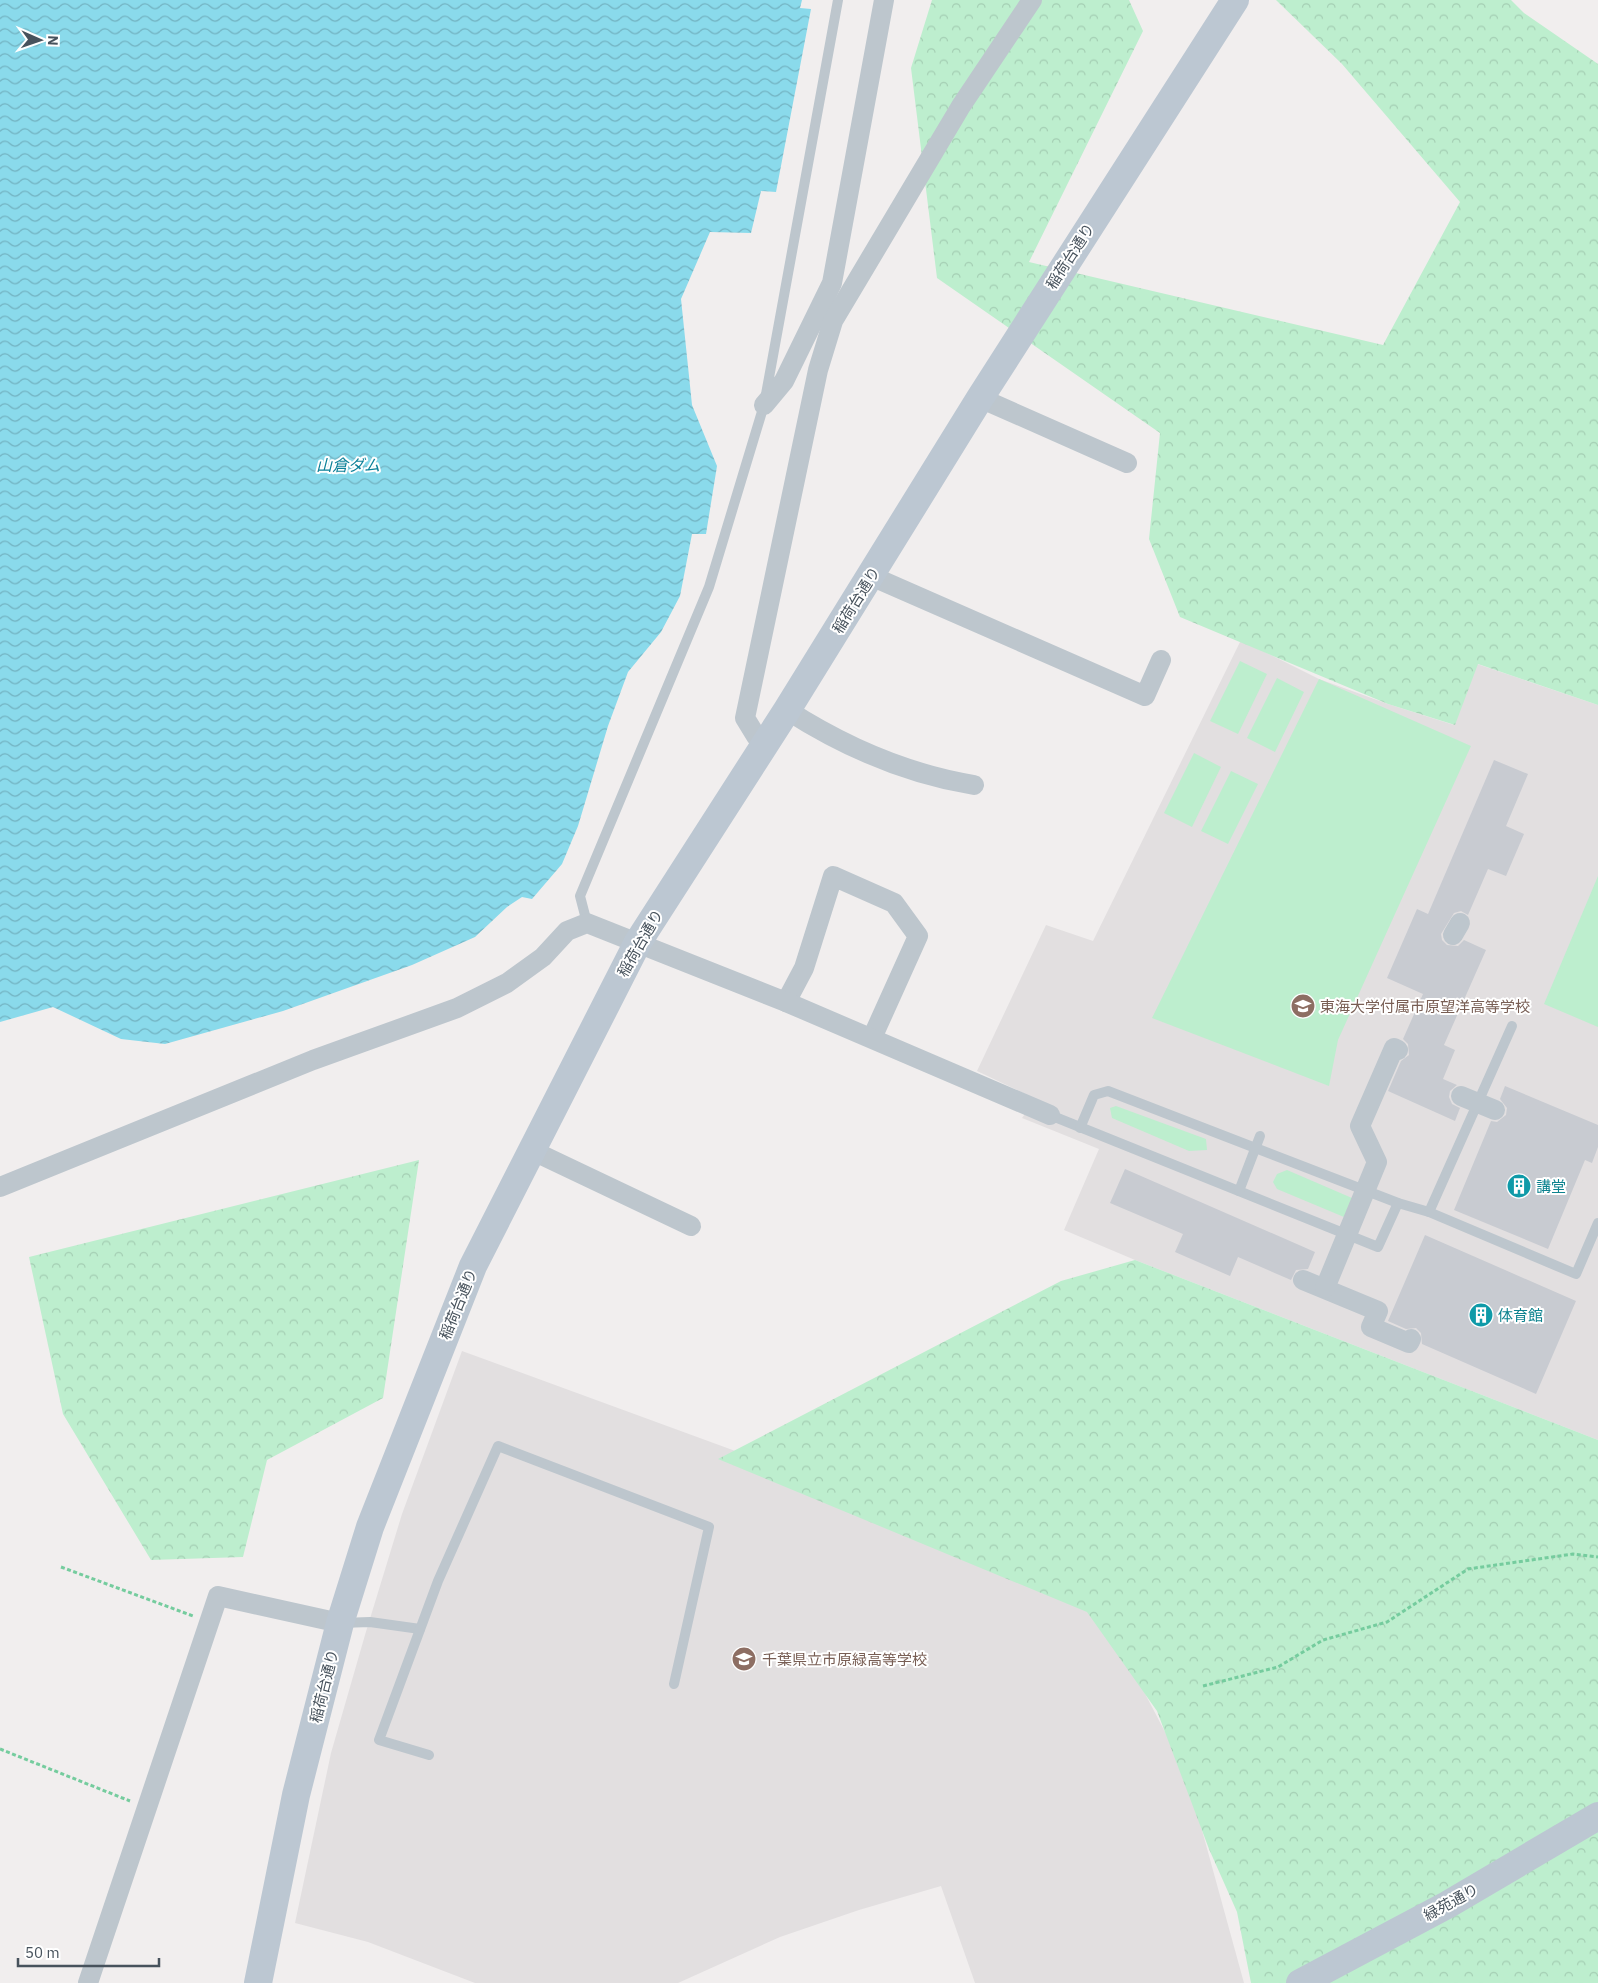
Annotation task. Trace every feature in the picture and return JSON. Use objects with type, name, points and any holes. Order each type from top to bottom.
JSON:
[{"type":"street","points":[[764,405],[784,380],[832,283],[884,0]]},
{"type":"street","points":[[765,744],[756,736],[745,718],[818,370],[834,321],[961,106],[1032,0]]},
{"type":"street","name":"稲荷台通り","points":[[258,1983],[296,1795],[340,1623],[370,1527],[473,1266],[638,942],[787,710],[980,398],[1235,0]]},
{"type":"street","points":[[980,398],[1127,462]]},
{"type":"street","points":[[871,576],[1146,696],[1161,660]]},
{"type":"street","points":[[787,710],[823,733],[870,755],[954,782],[974,785]]},
{"type":"street","points":[[786,1002],[804,968],[832,876],[894,903],[918,936],[872,1038]]},
{"type":"street","points":[[0,1187],[313,1060],[457,1008],[507,983],[542,957],[567,931],[587,923],[786,1002],[1050,1115]]},
{"type":"street","points":[[1324,1288],[1377,1162],[1360,1126],[1394,1048],[1398,1050]]},
{"type":"street","points":[[1461,1096],[1495,1110]]},
{"type":"street","points":[[531,1150],[692,1226]]},
{"type":"street","points":[[1302,1280],[1378,1311],[1372,1327],[1409,1343],[1411,1339]]},
{"type":"street","points":[[88,1983],[218,1596],[340,1623]]},
{"type":"street","name":"緑苑通り","points":[[1300,1983],[1447,1905],[1598,1816]]},
{"type":"lane","points":[[587,923],[580,896],[709,587],[764,405],[838,0]]},
{"type":"lane","points":[[1429,1212],[1512,1026]]},
{"type":"lane","points":[[1080,1128],[1094,1095],[1108,1090],[1398,1204],[1429,1212],[1576,1274],[1598,1223]]},
{"type":"lane","points":[[1050,1115],[1378,1247],[1398,1204]]},
{"type":"lane","points":[[1240,1191],[1260,1136]]},
{"type":"lane","points":[[429,1755],[379,1740],[438,1581],[498,1446],[709,1527],[674,1684]]},
{"type":"lane","points":[[340,1623],[370,1622],[420,1628]]},
{"type":"path","points":[[1203,1686],[1278,1667],[1323,1640],[1387,1622],[1468,1569],[1573,1554],[1598,1557]]},
{"type":"path","points":[[61,1567],[210,1622]]},
{"type":"path","points":[[0,1749],[147,1808]]},
{"type":"shaded area","name":"東海大学付属市原望洋高等学校","points":[[1241,640],[1319,679],[1454,725],[1477,664],[1598,705],[1598,1440],[1135,1260],[1064,1230],[1099,1149],[1022,1118],[1036,1099],[977,1071],[1046,925],[1093,941]]},
{"type":"shaded area","name":"千葉県立市原緑高等学校","points":[[462,1351],[1085,1579],[1186,1772],[1244,1983],[975,1983],[941,1886],[859,1910],[780,1937],[678,1983],[475,1983],[368,1942],[295,1923],[331,1753],[365,1635],[402,1514]]},
{"type":"green space","points":[[932,0],[1129,0],[1143,31],[1029,262],[1383,345],[1460,202],[1342,64],[1276,0],[1511,0],[1524,13],[1598,64],[1598,705],[1478,664],[1455,725],[1388,704],[1180,617],[1149,539],[1160,433],[937,278],[911,68]]},
{"type":"green space","points":[[1240,661],[1267,674],[1238,734],[1210,721]]},
{"type":"green space","points":[[1277,678],[1304,692],[1275,752],[1247,738]]},
{"type":"green space","points":[[1319,679],[1471,746],[1338,1040],[1329,1086],[1152,1018]]},
{"type":"green space","points":[[1194,753],[1221,767],[1192,827],[1164,813]]},
{"type":"green space","points":[[1231,771],[1258,784],[1228,844],[1201,831]]},
{"type":"green space","points":[[1598,876],[1598,1027],[1544,1004]]},
{"type":"green space","points":[[1116,1106],[1206,1139],[1207,1150],[1189,1151],[1112,1118],[1110,1108]]},
{"type":"green space","points":[[419,1160],[383,1398],[267,1460],[243,1557],[151,1560],[63,1414],[29,1257]]},
{"type":"green space","points":[[1287,1170],[1352,1198],[1344,1217],[1277,1189],[1273,1182],[1277,1174]]},
{"type":"green space","points":[[1135,1260],[1598,1440],[1598,1983],[1251,1983],[1237,1912],[1209,1849],[1157,1711],[1087,1612],[718,1459],[1061,1281]]},
{"type":"water","name":"山倉ダム","points":[[0,0],[802,0],[800,8],[811,9],[776,192],[761,191],[751,233],[710,232],[681,299],[692,405],[717,466],[706,534],[692,534],[680,596],[661,632],[628,672],[608,726],[578,826],[562,864],[532,899],[522,897],[507,907],[475,937],[412,965],[283,1011],[165,1044],[121,1039],[53,1007],[0,1022]]},
{"type":"building","points":[[1494,760],[1528,774],[1506,826],[1524,834],[1506,876],[1488,869],[1468,915],[1461,911],[1454,913],[1441,934],[1442,940],[1447,945],[1458,946],[1464,940],[1486,950],[1444,1045],[1455,1050],[1443,1079],[1457,1085],[1450,1091],[1449,1097],[1452,1104],[1460,1108],[1455,1121],[1388,1091],[1401,1061],[1409,1055],[1408,1044],[1403,1039],[1423,994],[1387,978],[1417,909],[1428,914]]},
{"type":"building","name":"講堂","points":[[1505,1086],[1598,1125],[1598,1147],[1592,1163],[1585,1160],[1548,1249],[1454,1210],[1491,1121],[1497,1122],[1506,1115],[1507,1108],[1500,1099]]},
{"type":"building","points":[[1125,1169],[1315,1252],[1308,1269],[1296,1270],[1291,1280],[1238,1257],[1230,1276],[1175,1252],[1183,1234],[1110,1203]]},
{"type":"building","name":"体育館","points":[[1425,1235],[1576,1301],[1536,1394],[1422,1344],[1421,1333],[1416,1328],[1406,1329],[1388,1321]]},
{"type":"place","name":"東海大学付属市原望洋高等学校","points":[[1303,1006]]},
{"type":"place","name":"講堂","points":[[1519,1186]]},
{"type":"place","name":"体育館","points":[[1481,1315]]},
{"type":"place","name":"千葉県立市原緑高等学校","points":[[744,1659]]}]
